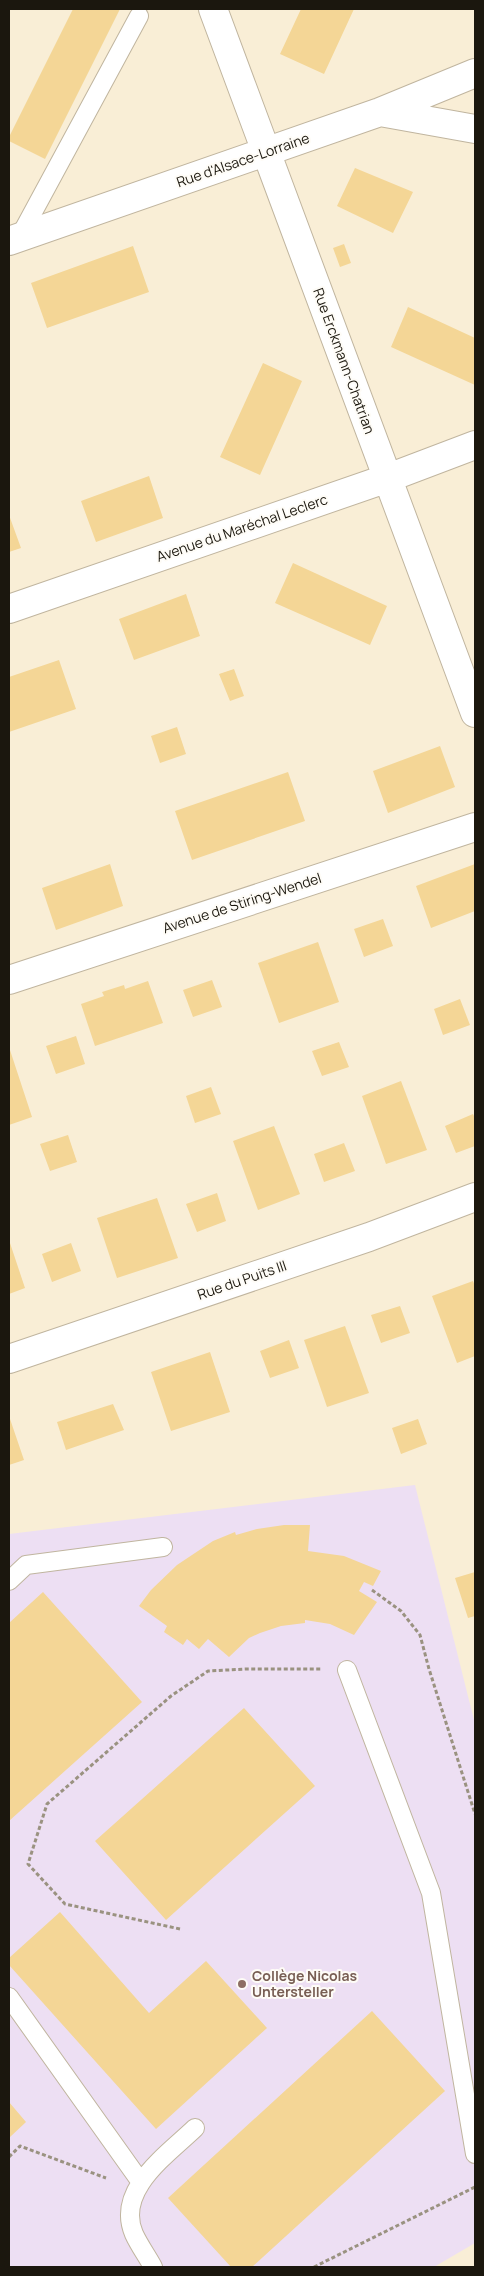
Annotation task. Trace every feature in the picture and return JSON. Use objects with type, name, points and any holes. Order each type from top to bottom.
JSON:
[{"type":"street","name":"Rue Erckmann-Chatrian","points":[[213,9],[475,713]]},
{"type":"street","name":"Rue d'Alsace-Lorraine","points":[[14,240],[380,112],[475,73]]},
{"type":"street","points":[[380,112],[475,129]]},
{"type":"street","name":"Avenue du Maréchal Leclerc","points":[[9,609],[388,478],[475,445]]},
{"type":"street","name":"Avenue de Stiring-Wendel","points":[[9,980],[475,827]]},
{"type":"street","name":"Rue du Puits III","points":[[9,1359],[369,1237],[475,1197]]},
{"type":"lane","points":[[14,240],[139,16]]},
{"type":"lane","points":[[9,1581],[26,1566],[163,1547]]},
{"type":"lane","points":[[347,1670],[431,1894],[475,2154]]},
{"type":"lane","points":[[9,1998],[138,2185]]},
{"type":"lane","points":[[154,2267],[133,2232],[130,2207],[138,2185],[195,2128]]},
{"type":"path","points":[[372,1590],[401,1611],[420,1635],[475,1814]]},
{"type":"path","points":[[180,1929],[65,1904],[28,1864],[47,1804],[170,1696],[208,1671],[246,1669],[347,1670]]},
{"type":"path","points":[[9,2156],[20,2146],[64,2164],[138,2185]]},
{"type":"path","points":[[314,2267],[475,2187]]},
{"type":"shaded area","name":"Collège Nicolas Untersteller","points":[[415,1485],[475,1724],[475,2243],[434,2267],[9,2267],[9,1534]]},
{"type":"building","points":[[73,9],[120,9],[45,159],[9,141],[9,137]]},
{"type":"building","points":[[301,9],[354,9],[324,74],[280,54]]},
{"type":"building","points":[[355,168],[413,192],[393,233],[337,206]]},
{"type":"building","points":[[344,244],[351,263],[340,267],[333,248]]},
{"type":"building","points":[[133,246],[149,292],[47,328],[31,283]]},
{"type":"building","points":[[408,307],[475,338],[475,385],[391,347]]},
{"type":"building","points":[[263,363],[302,381],[260,475],[220,457]]},
{"type":"building","points":[[149,476],[163,518],[96,542],[81,501]]},
{"type":"building","points":[[9,515],[21,548],[9,552]]},
{"type":"building","points":[[293,563],[387,606],[370,645],[275,603]]},
{"type":"building","points":[[186,594],[200,636],[134,660],[119,619]]},
{"type":"building","points":[[59,660],[76,709],[9,732],[9,677]]},
{"type":"building","points":[[234,669],[244,696],[230,701],[219,674]]},
{"type":"building","points":[[177,727],[186,754],[160,763],[151,736]]},
{"type":"building","points":[[440,746],[455,787],[388,813],[373,771]]},
{"type":"building","points":[[288,772],[305,821],[192,860],[175,811]]},
{"type":"building","points":[[110,864],[123,906],[56,930],[42,888]]},
{"type":"building","points":[[475,864],[475,911],[431,928],[416,886]]},
{"type":"building","points":[[383,919],[393,946],[364,957],[354,929]]},
{"type":"building","points":[[318,942],[339,1002],[279,1023],[258,963]]},
{"type":"building","points":[[212,980],[222,1007],[193,1017],[183,990]]},
{"type":"building","points":[[148,981],[163,1023],[95,1046],[81,1004],[104,996],[102,992],[124,985],[125,989]]},
{"type":"building","points":[[460,999],[470,1025],[443,1035],[434,1009]]},
{"type":"building","points":[[76,1036],[85,1064],[56,1074],[46,1046]]},
{"type":"building","points":[[339,1042],[349,1067],[322,1076],[312,1051]]},
{"type":"building","points":[[9,1047],[32,1117],[9,1125]]},
{"type":"building","points":[[401,1081],[427,1150],[386,1164],[362,1096]]},
{"type":"building","points":[[211,1087],[221,1114],[195,1123],[186,1096]]},
{"type":"building","points":[[473,1114],[475,1118],[475,1146],[456,1153],[445,1126]]},
{"type":"building","points":[[274,1126],[300,1194],[258,1210],[233,1141]]},
{"type":"building","points":[[68,1135],[77,1162],[50,1171],[40,1144]]},
{"type":"building","points":[[344,1143],[355,1171],[324,1182],[314,1154]]},
{"type":"building","points":[[217,1193],[226,1221],[197,1232],[186,1204]]},
{"type":"building","points":[[157,1198],[178,1258],[117,1278],[97,1218]]},
{"type":"building","points":[[9,1240],[25,1288],[9,1294]]},
{"type":"building","points":[[71,1243],[81,1271],[52,1282],[42,1254]]},
{"type":"building","points":[[473,1281],[475,1286],[475,1356],[457,1363],[432,1296]]},
{"type":"building","points":[[400,1306],[410,1333],[381,1343],[371,1315]]},
{"type":"building","points":[[345,1326],[369,1393],[327,1407],[304,1340]]},
{"type":"building","points":[[289,1340],[299,1368],[270,1378],[260,1351]]},
{"type":"building","points":[[210,1352],[230,1412],[171,1431],[151,1372]]},
{"type":"building","points":[[113,1404],[124,1430],[66,1450],[57,1422]]},
{"type":"building","points":[[9,1416],[24,1460],[9,1465]]},
{"type":"building","points":[[418,1419],[427,1444],[401,1454],[392,1428]]},
{"type":"building","points":[[284,1525],[310,1525],[308,1551],[344,1556],[381,1571],[373,1586],[364,1582],[359,1591],[377,1602],[354,1635],[330,1624],[305,1620],[305,1623],[281,1626],[249,1638],[229,1657],[208,1639],[199,1649],[187,1639],[183,1645],[164,1632],[167,1626],[139,1606],[151,1590],[177,1565],[213,1541],[235,1532],[236,1535],[257,1529]]},
{"type":"building","points":[[475,1572],[475,1616],[468,1618],[455,1578]]},
{"type":"building","points":[[43,1592],[142,1702],[9,1821],[9,1623]]},
{"type":"building","points":[[244,1708],[315,1786],[166,1920],[95,1841]]},
{"type":"building","points":[[60,1912],[149,2013],[206,1961],[267,2028],[156,2129],[9,1965],[9,1958]]},
{"type":"building","points":[[372,2011],[445,2091],[252,2267],[231,2267],[168,2198]]},
{"type":"building","points":[[9,2102],[26,2122],[9,2138]]},
{"type":"place","name":"Collège Nicolas Untersteller","points":[[242,1984]]}]
